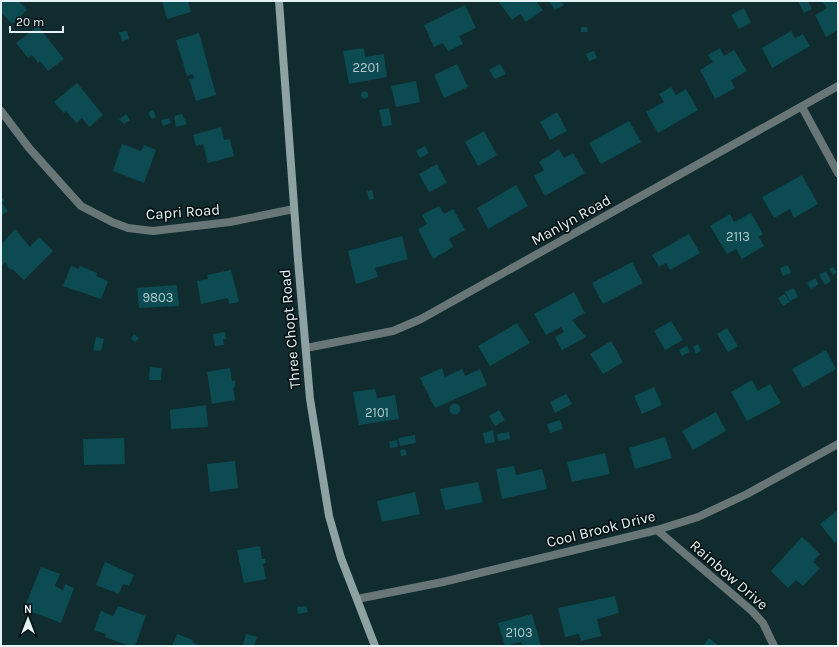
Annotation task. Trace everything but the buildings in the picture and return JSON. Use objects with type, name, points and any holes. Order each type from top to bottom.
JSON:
[{"type":"main road","name":"Three Chopt Road","points":[[279,1],[310,399],[329,516],[341,558],[375,646]]},
{"type":"street","name":"Manlyn Road","points":[[306,348],[392,331],[421,319],[838,86]]},
{"type":"street","points":[[802,107],[838,173]]},
{"type":"street","name":"Capri Road","points":[[1,111],[29,148],[81,206],[112,222],[128,228],[153,231],[230,222],[294,209]]},
{"type":"street","name":"Cool Brook Drive","points":[[357,599],[443,582],[657,530],[698,517],[747,494],[838,444]]},
{"type":"street","name":"Rainbow Drive","points":[[657,530],[752,612],[763,623],[774,646]]}]
